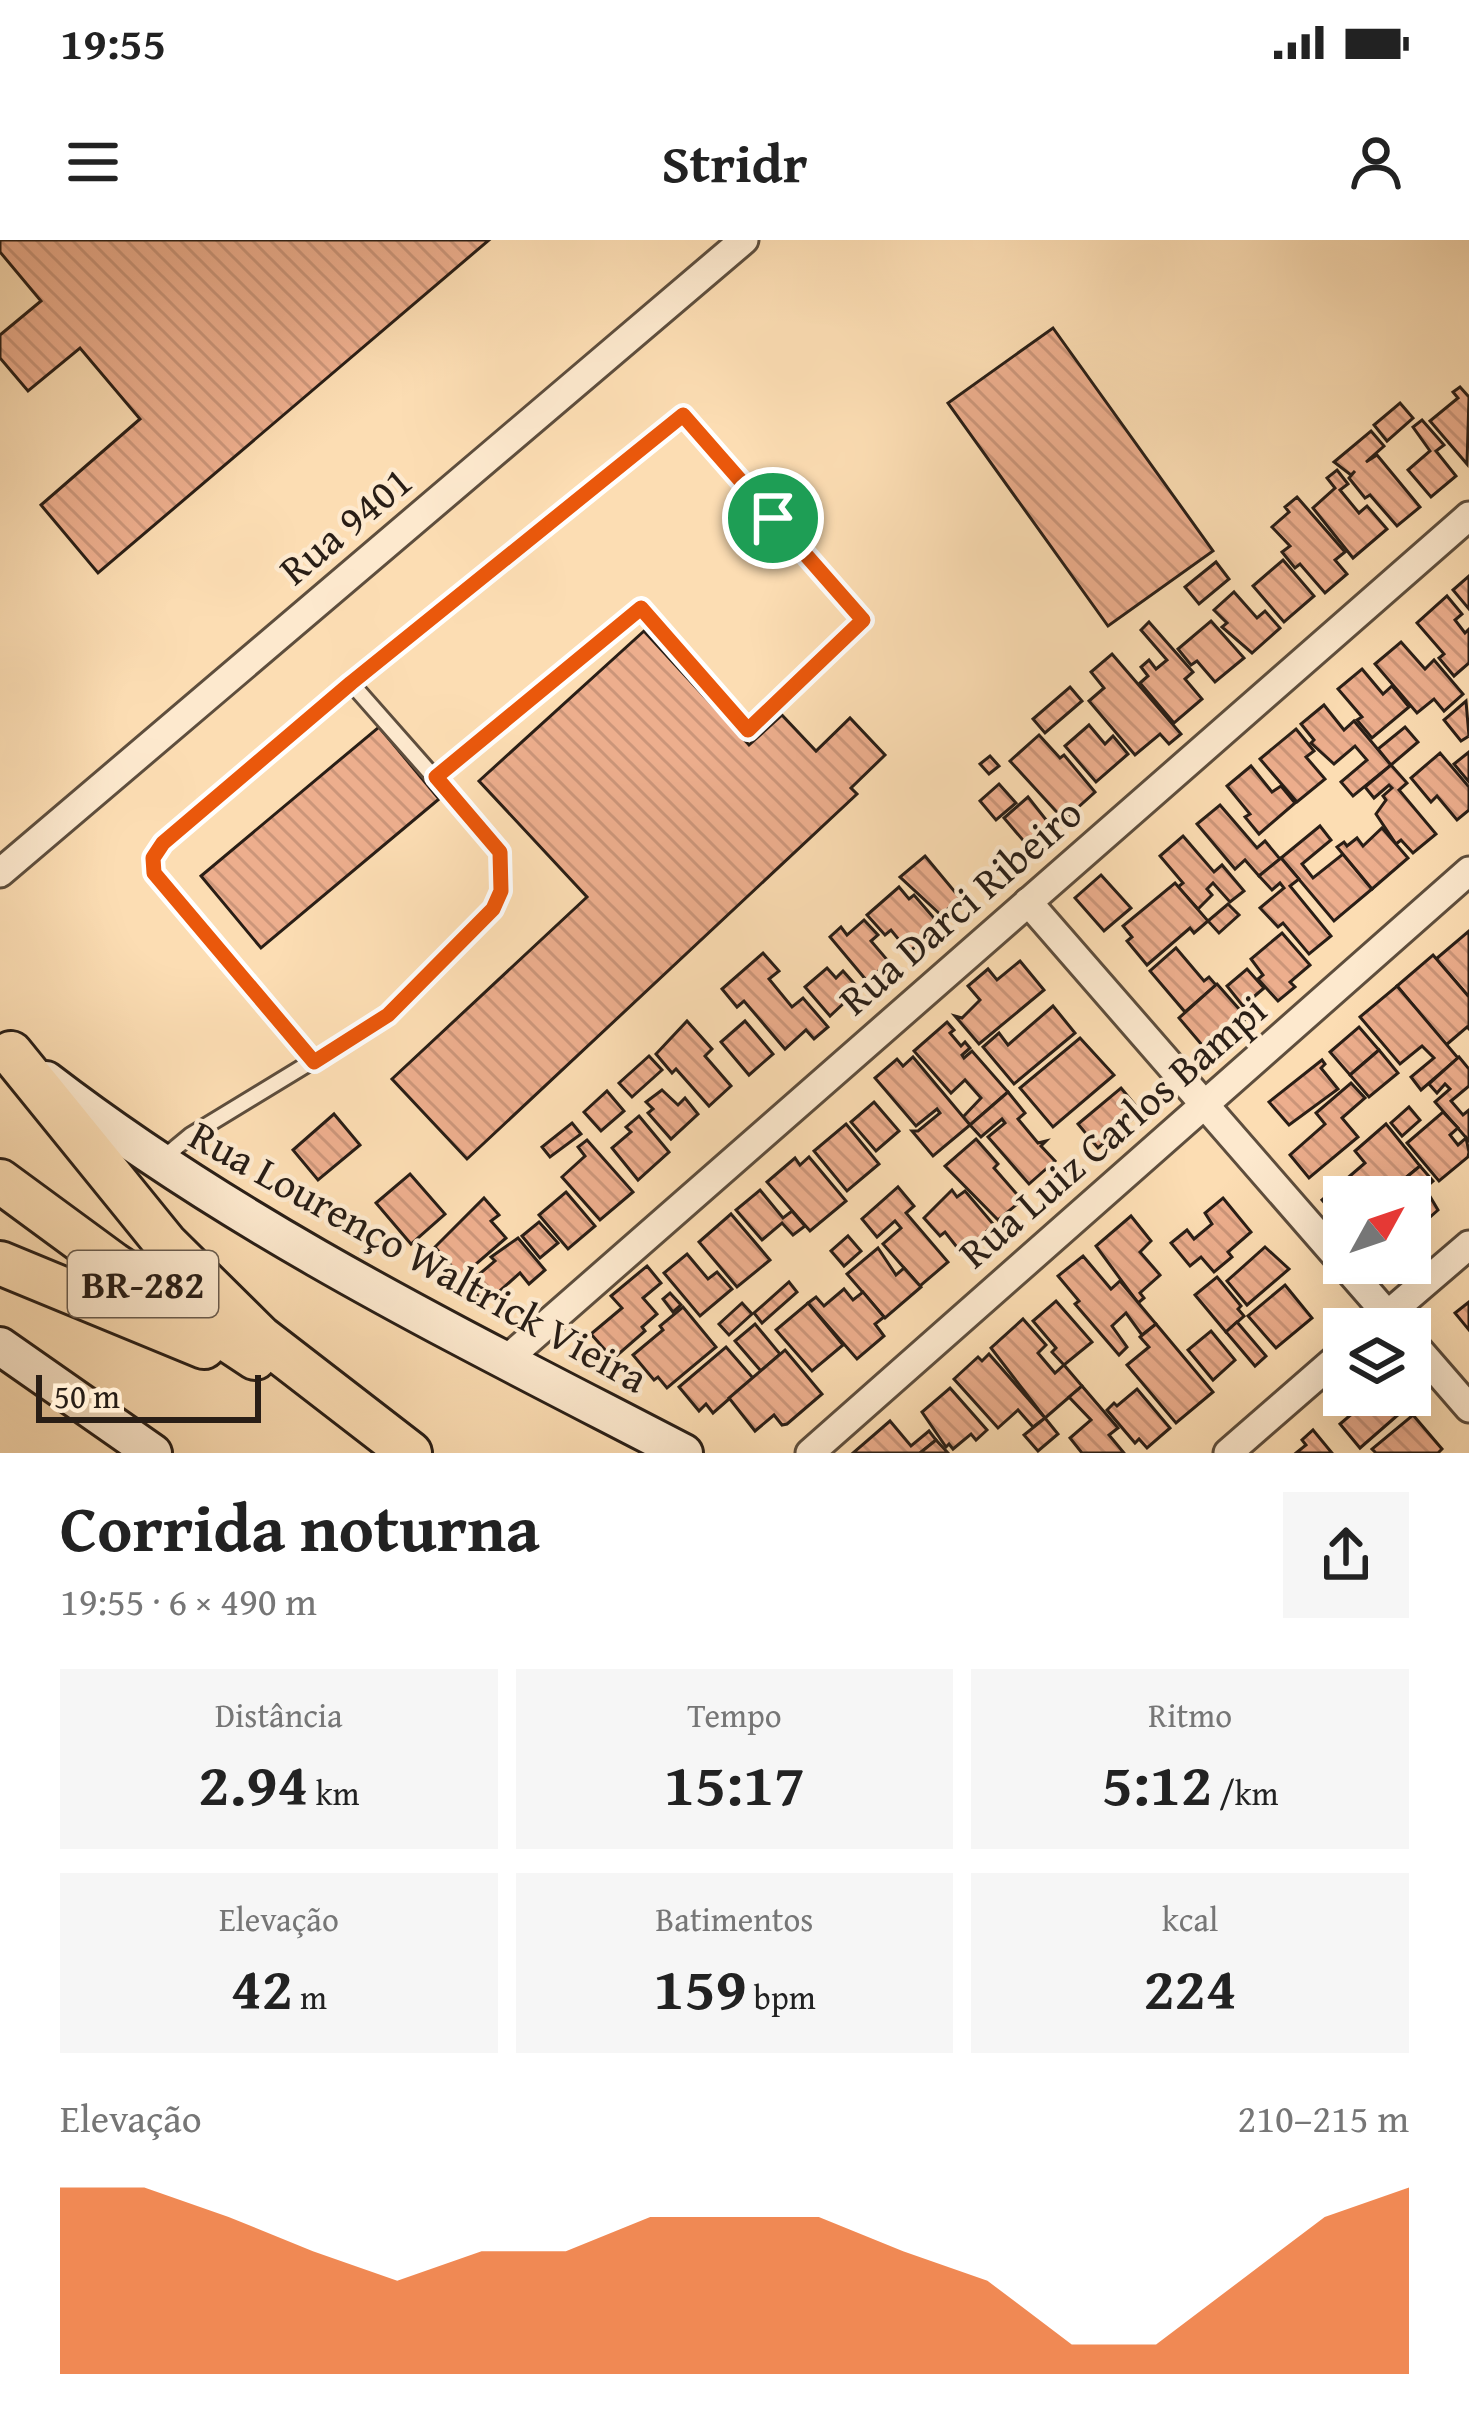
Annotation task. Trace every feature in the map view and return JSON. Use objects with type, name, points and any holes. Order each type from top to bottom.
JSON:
[{"type":"highway","points":[[5,1049],[166,1244],[228,1306],[260,1337],[409,1453]]},
{"type":"highway","name":"BR-282","points":[[0,1181],[113,1264],[289,1381],[409,1453]]},
{"type":"highway","points":[[0,1263],[289,1381]]},
{"type":"main road","name":"Rua Lourenço Waltrick Vieira","points":[[5,1049],[158,1162],[338,1271],[684,1453]]},
{"type":"main road","points":[[0,1346],[153,1453]]},
{"type":"street","name":"Rua 9401","points":[[0,873],[744,240]]},
{"type":"street","name":"Rua Darci Ribeiro","points":[[506,1360],[1469,516]]},
{"type":"street","name":"Rua Luiz Carlos Bampi","points":[[810,1453],[1469,871]]},
{"type":"street","points":[[1028,902],[1373,1308]]},
{"type":"street","points":[[1403,1308],[1469,1244]]},
{"type":"street","points":[[1431,1364],[1469,1408]]},
{"type":"street","points":[[1228,1453],[1323,1370]]},
{"type":"lane","points":[[314,1062],[154,873],[153,858],[163,843],[351,683],[683,415],[863,620],[748,730],[641,608],[436,777]]},
{"type":"lane","points":[[158,1162],[191,1135],[388,1015],[493,909],[501,891],[500,852],[351,683]]},
{"type":"building","points":[[0,240],[489,240],[98,573],[41,505],[140,419],[80,348],[28,391],[0,358],[0,335],[41,301],[0,252]]},
{"type":"building","points":[[1053,328],[1213,551],[1108,626],[948,403]]},
{"type":"building","points":[[1460,387],[1469,397],[1467,464],[1430,421],[1458,398],[1453,392]]},
{"type":"building","points":[[1400,403],[1413,418],[1387,441],[1374,425]]},
{"type":"building","points":[[1422,420],[1444,445],[1436,451],[1456,476],[1431,497],[1408,470],[1430,451],[1413,427]]},
{"type":"building","points":[[1371,431],[1384,446],[1366,462],[1377,455],[1420,507],[1397,526],[1349,478],[1355,471],[1351,475],[1334,462]]},
{"type":"building","points":[[1337,470],[1348,484],[1340,490],[1359,513],[1367,506],[1387,529],[1353,558],[1313,508],[1335,488],[1327,478]]},
{"type":"building","points":[[1297,497],[1345,552],[1335,560],[1347,574],[1325,593],[1300,564],[1295,568],[1282,552],[1290,546],[1272,527]]},
{"type":"building","points":[[1283,560],[1314,596],[1284,622],[1253,586]]},
{"type":"building","points":[[1216,562],[1229,579],[1199,604],[1185,587]]},
{"type":"building","points":[[1469,576],[1469,609],[1453,590]]},
{"type":"building","points":[[1234,592],[1257,618],[1265,611],[1280,628],[1252,653],[1222,627],[1227,623],[1214,610]]},
{"type":"building","points":[[1447,596],[1462,614],[1455,620],[1465,633],[1469,629],[1469,663],[1454,676],[1439,658],[1444,654],[1417,623]]},
{"type":"building","points":[[1211,621],[1244,658],[1215,682],[1197,661],[1191,665],[1178,649]]},
{"type":"building","points":[[1149,622],[1193,672],[1185,679],[1202,699],[1174,723],[1140,683],[1148,676],[1141,667],[1149,660],[1156,669],[1167,660],[1141,630]]},
{"type":"building","points":[[644,631],[749,745],[782,715],[816,751],[850,718],[885,755],[851,788],[857,794],[467,1159],[392,1079],[587,897],[479,781]]},
{"type":"building","points":[[1401,642],[1425,669],[1434,660],[1463,694],[1444,711],[1434,699],[1417,713],[1375,664]]},
{"type":"building","points":[[1112,654],[1181,734],[1169,744],[1160,734],[1135,755],[1089,701],[1104,688],[1091,672]]},
{"type":"building","points":[[1362,669],[1383,694],[1392,686],[1409,707],[1372,738],[1357,720],[1362,717],[1338,689]]},
{"type":"building","points":[[1070,687],[1082,701],[1045,733],[1033,719]]},
{"type":"building","points":[[1466,701],[1469,736],[1461,741],[1444,720]]},
{"type":"building","points":[[1324,705],[1344,730],[1354,721],[1391,765],[1353,796],[1341,782],[1367,760],[1355,746],[1334,764],[1311,743],[1314,740],[1301,724]]},
{"type":"building","points":[[1089,725],[1105,744],[1113,736],[1128,754],[1096,782],[1065,746]]},
{"type":"building","points":[[379,727],[439,799],[261,948],[201,876]]},
{"type":"building","points":[[1405,727],[1418,742],[1391,765],[1378,749]]},
{"type":"building","points":[[1296,729],[1314,751],[1306,757],[1325,779],[1297,802],[1260,759]]},
{"type":"building","points":[[1039,735],[1060,758],[1064,755],[1095,792],[1064,820],[1010,761]]},
{"type":"building","points":[[1469,752],[1469,782],[1454,764]]},
{"type":"building","points":[[1440,753],[1469,787],[1469,810],[1457,820],[1437,796],[1431,802],[1411,778]]},
{"type":"building","points":[[990,756],[999,766],[989,774],[980,764]]},
{"type":"building","points":[[1391,765],[1407,783],[1399,790],[1436,834],[1413,853],[1401,840],[1396,844],[1376,814],[1392,788],[1389,785],[1374,798],[1365,787]]},
{"type":"building","points":[[1251,766],[1272,792],[1281,786],[1295,803],[1259,834],[1245,817],[1250,814],[1227,786]]},
{"type":"building","points":[[999,784],[1016,803],[996,820],[980,801]]},
{"type":"building","points":[[1028,797],[1051,826],[1028,846],[1004,818]]},
{"type":"building","points":[[1220,805],[1257,848],[1265,841],[1280,859],[1259,876],[1245,860],[1235,869],[1197,824]]},
{"type":"building","points":[[1320,826],[1331,840],[1302,864],[1313,878],[1343,854],[1372,889],[1334,921],[1281,858]]},
{"type":"building","points":[[1382,828],[1408,858],[1372,889],[1337,847],[1357,838],[1363,846]]},
{"type":"building","points":[[1183,836],[1214,872],[1222,865],[1244,891],[1230,902],[1213,883],[1207,889],[1212,895],[1198,909],[1160,856]]},
{"type":"building","points":[[925,856],[960,898],[941,915],[900,877]]},
{"type":"building","points":[[1281,858],[1299,879],[1290,886],[1331,936],[1309,954],[1283,923],[1278,927],[1260,908],[1284,888],[1280,883],[1272,890],[1259,876]]},
{"type":"building","points":[[1101,875],[1131,908],[1104,931],[1075,898]]},
{"type":"building","points":[[1175,883],[1208,921],[1194,933],[1190,928],[1147,965],[1127,941],[1132,937],[1123,926]]},
{"type":"building","points":[[899,887],[909,899],[914,895],[940,925],[909,952],[891,930],[885,935],[867,915]]},
{"type":"building","points":[[1228,904],[1239,915],[1219,933],[1208,921]]},
{"type":"building","points":[[864,920],[878,935],[871,941],[889,962],[867,981],[830,937],[841,927],[847,935]]},
{"type":"building","points":[[1469,931],[1469,997],[1436,959]]},
{"type":"building","points":[[1282,933],[1310,965],[1290,982],[1295,987],[1278,1001],[1258,979],[1263,975],[1251,959]]},
{"type":"building","points":[[1176,948],[1204,981],[1209,977],[1216,985],[1185,1012],[1150,971]]},
{"type":"building","points":[[763,953],[779,971],[769,979],[792,1007],[803,998],[828,1027],[814,1039],[806,1030],[785,1049],[744,1001],[737,1007],[722,989]]},
{"type":"building","points":[[1433,955],[1469,997],[1469,1029],[1446,1045],[1397,986]]},
{"type":"building","points":[[1020,961],[1044,990],[979,1044],[955,1016],[962,1018],[980,1000],[968,986],[988,969],[997,980]]},
{"type":"building","points":[[827,968],[836,978],[843,971],[859,989],[830,1016],[805,987]]},
{"type":"building","points":[[1247,969],[1264,988],[1243,1006],[1227,986]]},
{"type":"building","points":[[1217,984],[1247,1018],[1208,1052],[1179,1018]]},
{"type":"building","points":[[1397,986],[1458,1058],[1421,1090],[1411,1077],[1434,1058],[1422,1046],[1400,1064],[1360,1017]]},
{"type":"building","points":[[1053,1006],[1075,1033],[1014,1084],[983,1047],[999,1033],[1008,1045]]},
{"type":"building","points":[[687,1021],[712,1049],[705,1056],[731,1086],[709,1106],[656,1054]]},
{"type":"building","points":[[745,1021],[773,1054],[749,1075],[721,1042]]},
{"type":"building","points":[[947,1022],[961,1046],[965,1042],[970,1048],[964,1058],[972,1051],[1008,1092],[970,1125],[963,1117],[981,1098],[965,1080],[951,1093],[914,1051]]},
{"type":"building","points":[[1359,1027],[1379,1050],[1350,1075],[1330,1052]]},
{"type":"building","points":[[1080,1038],[1114,1075],[1053,1127],[1020,1088]]},
{"type":"building","points":[[1379,1050],[1398,1073],[1369,1097],[1350,1075]]},
{"type":"building","points":[[649,1056],[662,1070],[632,1097],[619,1083]]},
{"type":"building","points":[[913,1057],[970,1125],[933,1156],[912,1131],[940,1113],[937,1109],[916,1126],[875,1078],[897,1059],[903,1066]]},
{"type":"building","points":[[1459,1057],[1469,1069],[1469,1086],[1451,1101],[1463,1115],[1469,1110],[1469,1141],[1435,1102],[1450,1089],[1445,1084],[1437,1093],[1429,1084]]},
{"type":"building","points":[[1322,1060],[1321,1068],[1338,1089],[1289,1125],[1269,1102]]},
{"type":"building","points":[[1351,1083],[1365,1098],[1342,1118],[1358,1137],[1309,1178],[1290,1155],[1325,1124],[1316,1113]]},
{"type":"building","points":[[1121,1088],[1141,1112],[1098,1148],[1078,1124]]},
{"type":"building","points":[[662,1090],[678,1105],[685,1098],[698,1114],[671,1139],[648,1113],[653,1109],[646,1102]]},
{"type":"building","points":[[607,1091],[624,1111],[601,1131],[584,1112]]},
{"type":"building","points":[[1008,1092],[1025,1113],[1018,1119],[1038,1143],[1046,1141],[1041,1146],[1055,1161],[1029,1184],[988,1137],[1005,1123],[1002,1119],[981,1137],[970,1125]]},
{"type":"building","points":[[874,1102],[899,1131],[876,1151],[851,1122]]},
{"type":"building","points":[[1409,1107],[1420,1120],[1402,1136],[1391,1123]]},
{"type":"building","points":[[1443,1112],[1458,1128],[1450,1135],[1458,1145],[1466,1138],[1469,1152],[1439,1181],[1407,1143]]},
{"type":"building","points":[[334,1114],[360,1145],[318,1180],[293,1150]]},
{"type":"building","points":[[639,1116],[669,1152],[638,1180],[612,1148],[631,1132],[626,1127]]},
{"type":"building","points":[[572,1123],[581,1134],[550,1157],[542,1147]]},
{"type":"building","points":[[846,1124],[879,1164],[847,1191],[814,1151]]},
{"type":"building","points":[[1386,1124],[1420,1166],[1408,1176],[1350,1176],[1365,1163],[1355,1151]]},
{"type":"building","points":[[976,1139],[1022,1200],[998,1220],[945,1166]]},
{"type":"building","points":[[587,1140],[633,1192],[600,1220],[562,1177],[585,1156],[578,1147]]},
{"type":"building","points":[[809,1157],[846,1201],[810,1231],[767,1182],[795,1158],[800,1165]]},
{"type":"building","points":[[1420,1166],[1429,1176],[1408,1176]]},
{"type":"building","points":[[410,1174],[445,1214],[411,1244],[376,1203]]},
{"type":"building","points":[[898,1187],[914,1206],[906,1213],[948,1262],[920,1286],[883,1244],[901,1228],[895,1221],[877,1237],[862,1219]]},
{"type":"building","points":[[760,1190],[783,1218],[792,1211],[805,1226],[793,1235],[782,1223],[762,1240],[736,1210]]},
{"type":"building","points":[[952,1190],[957,1197],[965,1191],[994,1225],[964,1256],[945,1232],[940,1236],[924,1218]]},
{"type":"building","points":[[566,1192],[595,1226],[568,1249],[539,1215]]},
{"type":"building","points":[[484,1198],[499,1215],[491,1221],[506,1238],[461,1277],[435,1247]]},
{"type":"building","points":[[1223,1198],[1251,1232],[1214,1272],[1201,1257],[1190,1266],[1171,1243],[1187,1230],[1194,1239],[1212,1224],[1205,1213]]},
{"type":"building","points":[[731,1214],[770,1260],[737,1287],[699,1242]]},
{"type":"building","points":[[1131,1216],[1151,1241],[1140,1252],[1160,1275],[1140,1293],[1144,1298],[1138,1303],[1096,1246]]},
{"type":"building","points":[[539,1222],[558,1243],[540,1258],[522,1236]]},
{"type":"building","points":[[848,1236],[861,1251],[844,1266],[831,1251]]},
{"type":"building","points":[[518,1238],[545,1270],[529,1284],[520,1273],[485,1304],[464,1280],[473,1272],[477,1276],[495,1261],[491,1257]]},
{"type":"building","points":[[1265,1247],[1289,1269],[1247,1305],[1227,1281]]},
{"type":"building","points":[[878,1248],[896,1275],[904,1268],[921,1287],[885,1318],[847,1274]]},
{"type":"building","points":[[687,1254],[708,1279],[717,1272],[732,1289],[700,1316],[664,1273]]},
{"type":"building","points":[[1083,1256],[1111,1289],[1120,1281],[1156,1324],[1142,1335],[1126,1313],[1112,1326],[1127,1347],[1119,1355],[1075,1304],[1079,1301],[1058,1276]]},
{"type":"building","points":[[647,1266],[661,1283],[643,1298],[657,1314],[613,1359],[591,1334],[622,1308],[611,1296]]},
{"type":"building","points":[[1217,1277],[1244,1316],[1226,1332],[1195,1295]]},
{"type":"building","points":[[789,1282],[797,1292],[762,1323],[754,1313]]},
{"type":"building","points":[[1285,1285],[1312,1318],[1276,1348],[1248,1316]]},
{"type":"building","points":[[844,1289],[853,1300],[863,1292],[884,1317],[875,1324],[884,1336],[857,1359],[808,1303],[816,1297],[824,1306]]},
{"type":"building","points":[[670,1293],[681,1305],[673,1312],[663,1299]]},
{"type":"building","points":[[1056,1301],[1092,1342],[1064,1365],[1033,1321]]},
{"type":"building","points":[[1469,1302],[1469,1330],[1455,1313]]},
{"type":"building","points":[[742,1303],[752,1314],[729,1335],[719,1324]]},
{"type":"building","points":[[808,1303],[843,1345],[812,1371],[776,1330]]},
{"type":"building","points":[[683,1307],[716,1347],[667,1388],[633,1355]]},
{"type":"building","points":[[1023,1319],[1046,1345],[1038,1353],[1055,1373],[1064,1365],[1082,1386],[1045,1418],[991,1348]]},
{"type":"building","points":[[1237,1322],[1266,1356],[1255,1366],[1226,1332]]},
{"type":"building","points":[[755,1324],[780,1354],[761,1371],[735,1341]]},
{"type":"building","points":[[1156,1324],[1213,1392],[1176,1423],[1127,1365],[1149,1347],[1140,1337]]},
{"type":"building","points":[[1211,1331],[1235,1360],[1213,1380],[1188,1350]]},
{"type":"building","points":[[726,1347],[753,1378],[713,1413],[706,1404],[699,1411],[679,1387]]},
{"type":"building","points":[[785,1350],[822,1394],[787,1424],[782,1425],[774,1415],[755,1431],[729,1398]]},
{"type":"building","points":[[989,1354],[1045,1418],[1033,1427],[1018,1410],[998,1428],[954,1379],[978,1357],[982,1361]]},
{"type":"building","points":[[1082,1386],[1118,1428],[1109,1435],[1124,1453],[1082,1453],[1070,1438],[1091,1420],[1069,1397]]},
{"type":"building","points":[[950,1388],[987,1430],[976,1440],[971,1434],[953,1449],[949,1444],[946,1447],[922,1412]]},
{"type":"building","points":[[1137,1389],[1170,1428],[1147,1448],[1139,1439],[1135,1443],[1107,1410]]},
{"type":"building","points":[[1349,1416],[1397,1416],[1360,1448],[1340,1424]]},
{"type":"building","points":[[1414,1416],[1442,1449],[1438,1453],[1376,1453],[1372,1449]]},
{"type":"building","points":[[1045,1418],[1058,1434],[1038,1451],[1024,1435]]},
{"type":"building","points":[[890,1421],[911,1446],[929,1431],[936,1440],[920,1453],[853,1453]]},
{"type":"building","points":[[1313,1430],[1332,1453],[1296,1453]]},
{"type":"building","points":[[936,1440],[948,1453],[920,1453]]},
{"type":"route","points":[[683,415],[773,518],[863,620],[748,730],[641,608],[436,777],[500,852],[501,891],[493,909],[388,1015],[314,1062],[154,873],[153,858],[163,843],[351,683],[683,415]]}]
